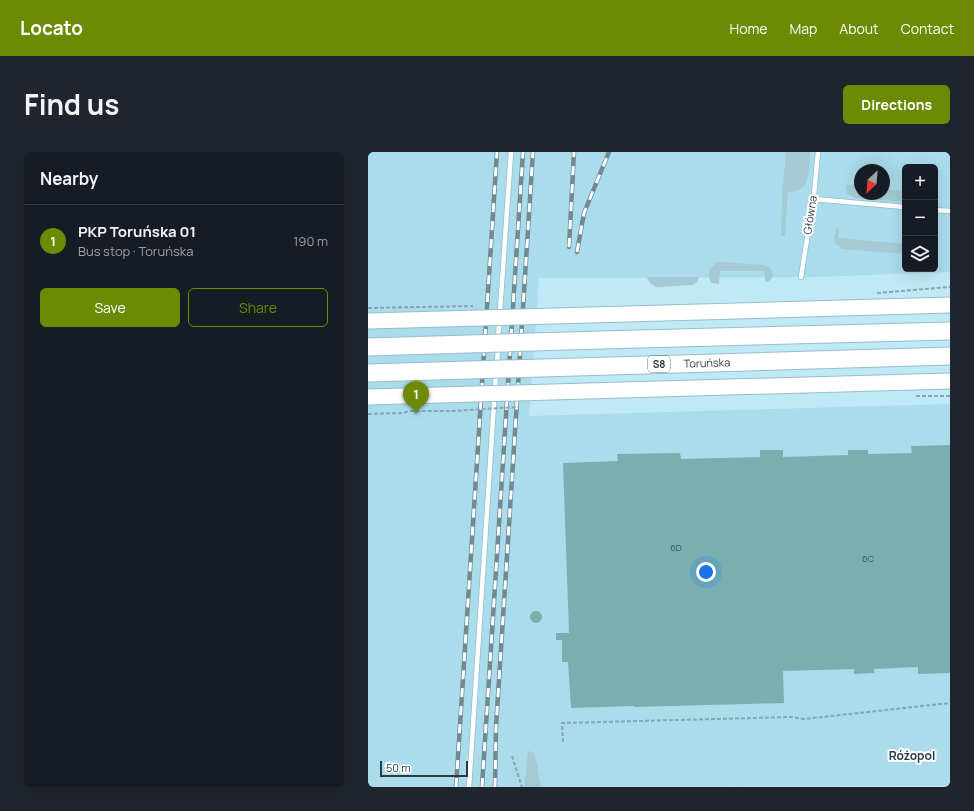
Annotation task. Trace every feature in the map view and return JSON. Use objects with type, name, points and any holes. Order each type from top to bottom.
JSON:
[{"type":"highway","points":[[368,347],[950,331]]},
{"type":"highway","name":"Toruńska","points":[[368,372],[950,356]]},
{"type":"main road","points":[[368,321],[950,305]]},
{"type":"main road","points":[[368,398],[950,381]]},
{"type":"lane","points":[[469,787],[510,152]]},
{"type":"lane","name":"Główna","points":[[801,277],[813,199],[818,152]]},
{"type":"lane","points":[[813,199],[902,207]]},
{"type":"lane","points":[[938,210],[950,211]]},
{"type":"path","points":[[563,742],[562,723],[792,717],[804,719],[950,703]]},
{"type":"path","points":[[512,756],[522,787]]},
{"type":"shaded area","points":[[368,152],[950,152],[950,272],[817,277],[539,278],[529,416],[950,404],[950,786],[541,787],[535,753],[528,752],[524,787],[368,787]]},
{"type":"shaded area","points":[[786,152],[810,152],[810,166],[808,179],[805,185],[801,189],[788,192],[785,236],[781,236],[782,195]]},
{"type":"shaded area","points":[[846,185],[854,186],[854,198],[847,194]]},
{"type":"shaded area","points":[[890,190],[902,191],[902,202],[880,200],[890,200]]},
{"type":"shaded area","points":[[839,227],[838,238],[902,244],[902,254],[842,249],[835,243],[834,237],[836,229]]},
{"type":"shaded area","points":[[718,262],[763,265],[769,267],[773,276],[770,280],[765,282],[765,271],[720,271],[719,284],[712,283],[709,277],[709,271]]},
{"type":"shaded area","points":[[647,277],[699,277],[697,282],[693,285],[656,287],[650,283]]},
{"type":"shaded area","points":[[528,751],[535,753],[541,787],[524,787]]},
{"type":"building","points":[[950,445],[950,673],[918,674],[918,667],[874,669],[874,673],[854,674],[854,669],[783,671],[784,703],[571,708],[568,662],[562,662],[562,640],[556,640],[556,633],[569,633],[563,463],[618,461],[617,454],[680,453],[681,459],[760,457],[760,450],[783,450],[783,457],[848,455],[848,450],[868,450],[868,454],[912,453],[911,446]]},
{"type":"building","points":[[538,611],[541,612],[541,622],[534,623],[531,622],[530,615],[531,612]]},
{"type":"railway","points":[[456,787],[497,152]]},
{"type":"railway","points":[[482,787],[523,152]]},
{"type":"railway","points":[[495,787],[496,727],[533,152]]},
{"type":"railway","points":[[569,247],[574,152]]},
{"type":"railway","points":[[577,252],[584,213],[609,152]]},
{"type":"place","name":"PKP Toruńska 01","points":[[416,414]]},
{"type":"district","name":"Różopol","points":[[912,756]]}]
